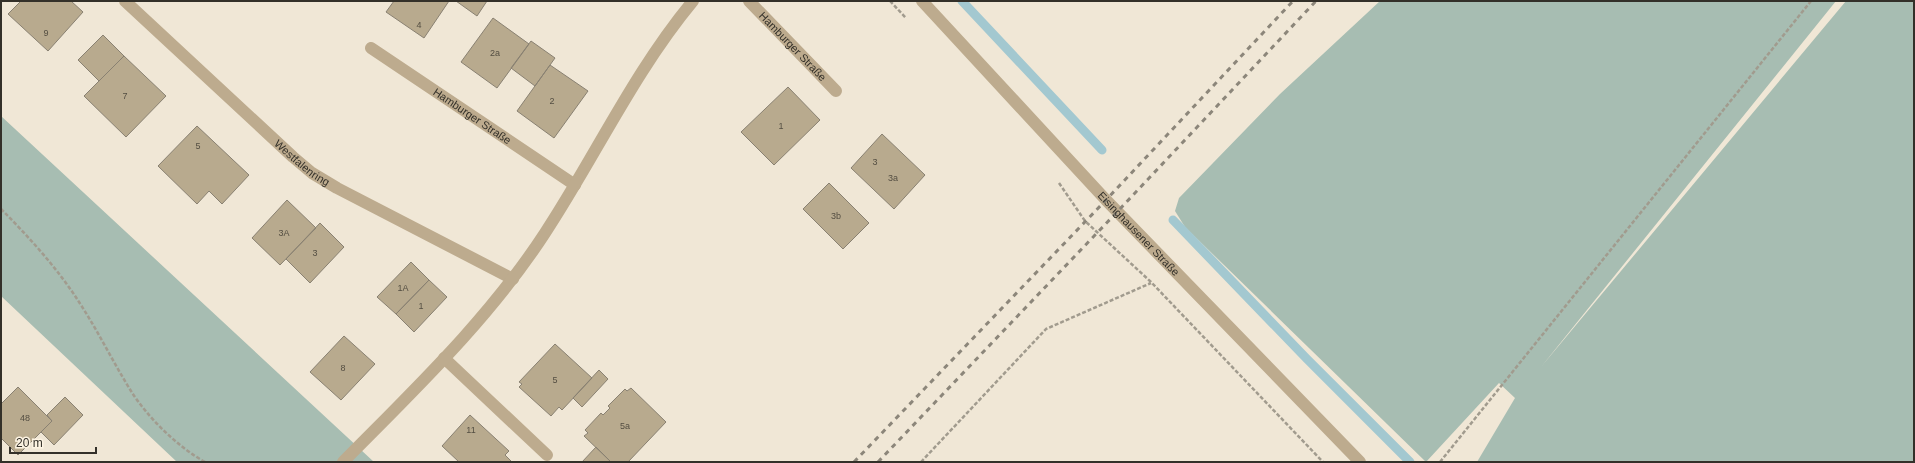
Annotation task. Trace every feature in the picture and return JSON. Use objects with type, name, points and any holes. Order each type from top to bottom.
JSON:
[{"type":"street","name":"Westfalenring","points":[[125,1],[312,173],[337,188],[513,278]]},
{"type":"street","points":[[342,462],[444,358],[478,321],[513,278],[544,234],[575,185],[641,73],[693,1]]},
{"type":"street","name":"Hamburger Straße","points":[[749,1],[836,91]]},
{"type":"street","name":"Eisinghausener Straße","points":[[922,1],[1106,200],[1360,462]]},
{"type":"street","name":"Hamburger Straße","points":[[371,48],[575,185]]},
{"type":"street","points":[[444,358],[547,455]]},
{"type":"path","points":[[890,1],[906,18]]},
{"type":"path","points":[[1440,462],[1811,1]]},
{"type":"path","points":[[1056,179],[1085,221],[1151,282],[1323,462]]},
{"type":"path","points":[[1,209],[16,224],[78,301],[132,392],[170,437],[205,462]]},
{"type":"path","points":[[920,462],[1046,329],[1151,282]]},
{"type":"green space","points":[[1380,1],[1836,1],[1541,367],[1846,1],[1914,1],[1914,462],[1477,462],[1515,398],[1499,383],[1426,462],[1185,227],[1175,211],[1179,198],[1280,94]]},
{"type":"green space","points":[[1,116],[374,462],[177,462],[1,296]]},
{"type":"building","points":[[21,1],[71,1],[83,12],[48,51],[8,14]]},
{"type":"building","points":[[394,1],[449,1],[424,38],[386,12]]},
{"type":"building","points":[[456,1],[487,1],[477,16]]},
{"type":"building","points":[[493,18],[529,44],[497,88],[461,62]]},
{"type":"building","points":[[103,35],[124,56],[99,81],[78,60]]},
{"type":"building","points":[[531,41],[555,58],[535,86],[511,68]]},
{"type":"building","points":[[124,56],[166,96],[126,137],[84,96]]},
{"type":"building","points":[[550,65],[588,91],[554,138],[517,111]]},
{"type":"building","points":[[788,87],[820,120],[774,165],[741,132]]},
{"type":"building","points":[[197,126],[249,175],[222,204],[209,191],[197,204],[158,166]]},
{"type":"building","points":[[882,134],[925,175],[894,209],[851,168]]},
{"type":"building","points":[[829,183],[869,223],[843,249],[803,209]]},
{"type":"building","points":[[287,200],[316,228],[280,265],[252,238]]},
{"type":"building","points":[[320,223],[344,247],[310,283],[286,259]]},
{"type":"building","points":[[411,262],[429,280],[396,314],[377,297]]},
{"type":"building","points":[[429,280],[447,297],[414,332],[396,314]]},
{"type":"building","points":[[344,336],[375,364],[341,400],[310,372]]},
{"type":"building","points":[[555,344],[592,378],[562,410],[559,407],[551,416],[519,387],[522,384],[519,382]]},
{"type":"building","points":[[599,370],[608,379],[582,407],[573,398]]},
{"type":"building","points":[[18,387],[52,421],[18,455],[1,438],[1,404]]},
{"type":"building","points":[[631,388],[666,422],[628,462],[611,462],[584,436],[588,433],[585,430],[601,413],[603,415],[610,408],[608,406],[625,389],[627,391]]},
{"type":"building","points":[[65,397],[83,415],[54,445],[41,432],[52,421],[47,415]]},
{"type":"building","points":[[470,415],[509,451],[505,455],[512,462],[459,462],[442,446]]},
{"type":"building","points":[[596,447],[611,462],[582,462]]},
{"type":"waterway","points":[[962,1],[1102,150]]},
{"type":"waterway","points":[[1173,220],[1307,359],[1410,462]]},
{"type":"railway","points":[[854,462],[1106,200],[1293,1]]},
{"type":"railway","points":[[878,462],[1316,1]]}]
